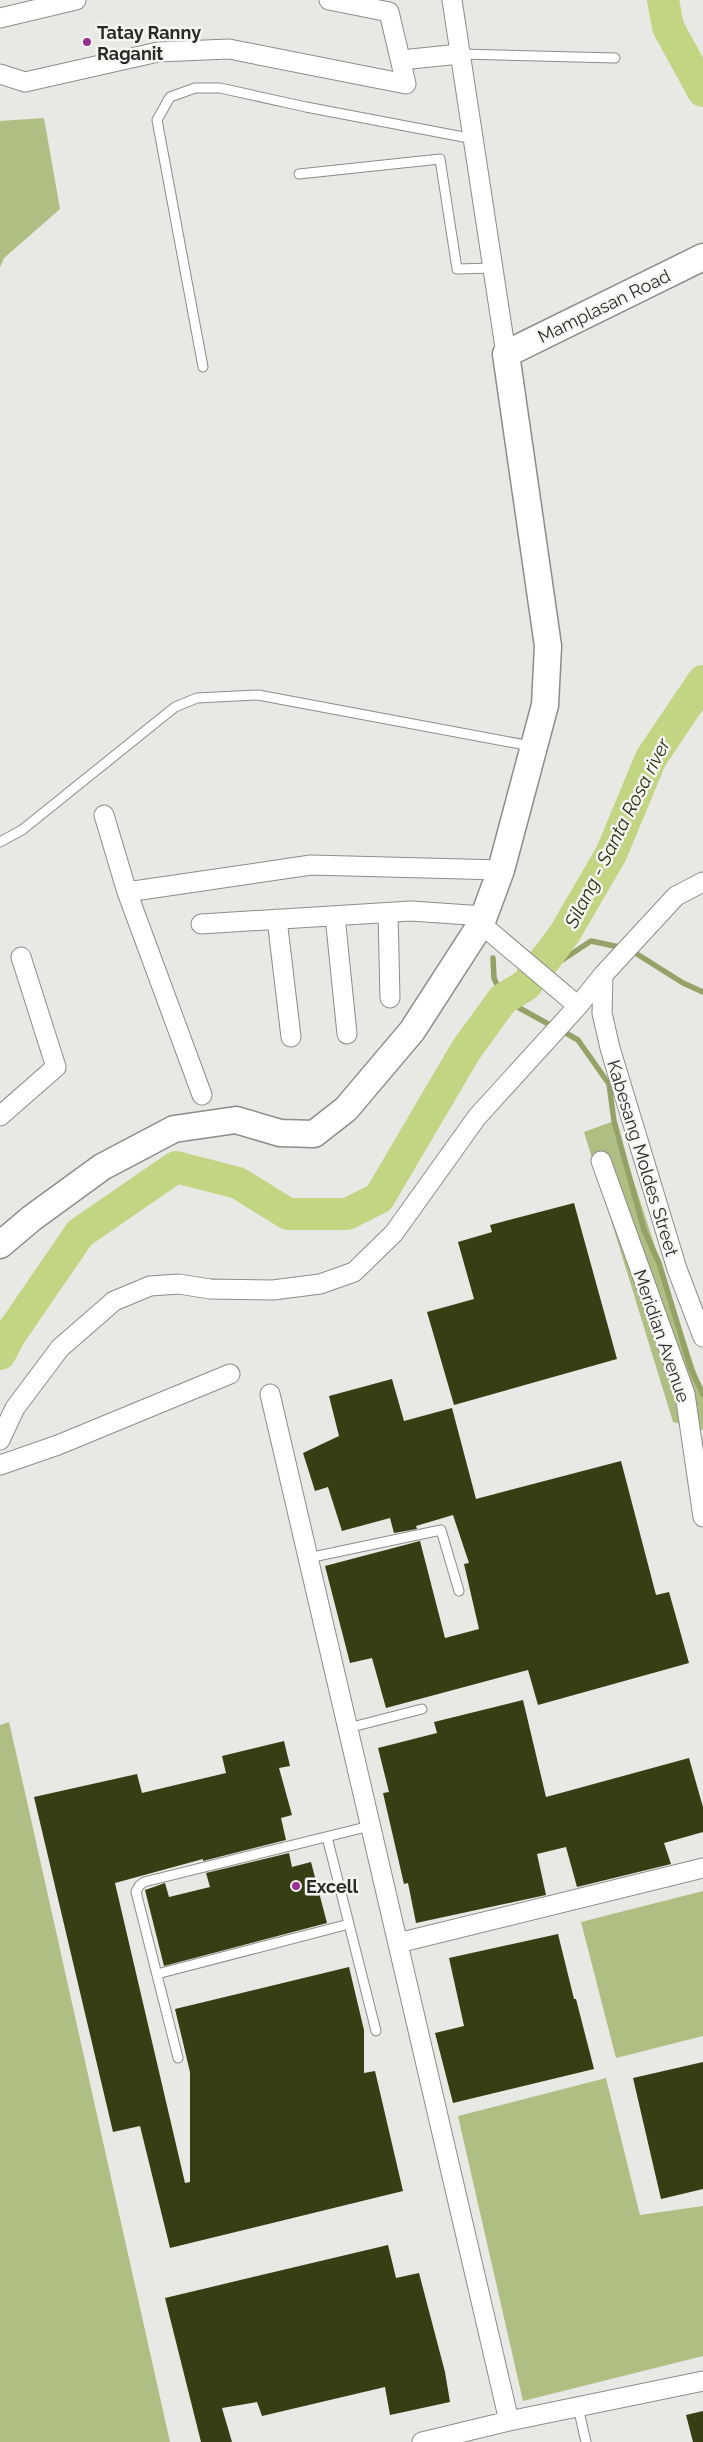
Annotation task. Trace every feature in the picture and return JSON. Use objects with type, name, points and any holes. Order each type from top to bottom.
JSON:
[{"type":"street","points":[[0,18],[76,0]]},
{"type":"street","points":[[0,74],[25,82],[158,52],[229,49],[406,84],[389,12],[329,0]]},
{"type":"street","points":[[0,1245],[32,1218],[102,1167],[174,1129],[236,1120],[280,1132],[314,1134],[346,1109],[412,1031],[482,920],[501,870],[544,705],[548,646],[452,0]]},
{"type":"street","points":[[401,60],[460,54]]},
{"type":"street","name":"Mamplasan Road","points":[[506,354],[703,257]]},
{"type":"street","points":[[104,815],[128,892],[202,1095]]},
{"type":"street","points":[[128,892],[312,865],[501,870]]},
{"type":"street","points":[[0,1440],[15,1408],[60,1348],[114,1302],[150,1286],[179,1284],[210,1289],[273,1290],[320,1284],[354,1272],[394,1233],[476,1117],[571,1001],[603,975],[676,896],[703,882]]},
{"type":"street","points":[[201,924],[411,911],[482,920],[516,954],[571,1001]]},
{"type":"street","points":[[388,912],[390,998]]},
{"type":"street","points":[[335,916],[347,1034]]},
{"type":"street","points":[[278,919],[291,1037]]},
{"type":"street","points":[[0,1116],[56,1067],[21,957]]},
{"type":"street","name":"Kabesang Moldes Street","points":[[603,975],[602,1013],[610,1048],[677,1269],[703,1337]]},
{"type":"street","name":"Meridian Avenue","points":[[601,1161],[685,1394],[703,1517]]},
{"type":"street","points":[[0,1465],[58,1445],[230,1374]]},
{"type":"street","points":[[270,1394],[509,2421]]},
{"type":"street","points":[[398,1944],[703,1868]]},
{"type":"street","points":[[422,2442],[509,2421],[703,2381]]},
{"type":"lane","points":[[460,54],[615,58]]},
{"type":"lane","points":[[203,367],[157,120],[170,96],[195,88],[220,88],[306,107],[474,139]]},
{"type":"lane","points":[[299,174],[440,159],[457,269],[492,268]]},
{"type":"lane","points":[[0,842],[22,830],[175,707],[197,698],[258,695],[534,746]]},
{"type":"lane","points":[[308,1558],[441,1530],[458,1591]]},
{"type":"lane","points":[[348,1728],[422,1709]]},
{"type":"lane","points":[[178,2058],[136,1892],[138,1886],[144,1882],[370,1826]]},
{"type":"lane","points":[[326,1837],[376,2031]]},
{"type":"lane","points":[[157,1974],[349,1924]]},
{"type":"lane","points":[[578,2407],[586,2442]]},
{"type":"green space","points":[[44,118],[60,209],[4,258],[0,267],[0,121]]},
{"type":"green space","points":[[614,1121],[703,1394],[703,1430],[673,1422],[584,1132]]},
{"type":"green space","points":[[9,1722],[170,2442],[0,2442],[0,1725]]},
{"type":"green space","points":[[703,1891],[703,2036],[616,2058],[581,1922]]},
{"type":"green space","points":[[606,2078],[640,2215],[703,2206],[703,2356],[523,2401],[458,2116]]},
{"type":"building","points":[[574,1203],[617,1359],[454,1405],[427,1312],[474,1299],[458,1242],[492,1232],[490,1225]]},
{"type":"building","points":[[392,1379],[404,1421],[452,1408],[476,1499],[621,1461],[656,1595],[669,1592],[689,1663],[538,1705],[528,1670],[386,1708],[372,1658],[350,1663],[325,1566],[420,1541],[445,1638],[479,1629],[464,1564],[469,1563],[453,1515],[416,1526],[417,1529],[394,1533],[390,1518],[342,1531],[328,1487],[315,1491],[303,1453],[339,1436],[329,1396]]},
{"type":"building","points":[[523,1700],[546,1797],[689,1758],[703,1807],[703,1832],[664,1843],[671,1864],[577,1887],[566,1847],[537,1854],[546,1895],[416,1923],[408,1883],[404,1884],[383,1793],[389,1792],[378,1748],[437,1733],[434,1722]]},
{"type":"building","points":[[284,1741],[290,1766],[279,1768],[292,1815],[281,1818],[286,1840],[203,1861],[203,1859],[115,1883],[185,2183],[190,2182],[190,2072],[175,2009],[349,1967],[364,2030],[364,2073],[375,2071],[403,2191],[170,2248],[140,2126],[113,2132],[34,1797],[137,1774],[142,1793],[226,1773],[222,1756]]},
{"type":"building","points":[[289,1853],[292,1867],[311,1862],[327,1923],[164,1966],[145,1890],[165,1883],[169,1897],[210,1887],[206,1873]]},
{"type":"building","points":[[558,1934],[594,2069],[453,2103],[435,2033],[464,2026],[449,1958]]},
{"type":"building","points":[[703,2062],[703,2189],[661,2199],[633,2078]]},
{"type":"building","points":[[388,2245],[396,2278],[419,2273],[445,2372],[450,2402],[390,2415],[385,2387],[262,2416],[257,2402],[222,2408],[232,2442],[201,2442],[165,2298]]},
{"type":"building","points":[[703,2411],[703,2442],[693,2442],[686,2415]]},
{"type":"waterway","name":"Silang - Santa Rosa river","points":[[663,0],[668,27],[703,91]]},
{"type":"waterway","name":"Silang - Santa Rosa river","points":[[0,1354],[10,1335],[80,1233],[176,1167],[238,1183],[288,1214],[347,1214],[379,1198],[466,1050],[503,999],[526,985],[565,933],[611,854],[651,758],[703,681]]},
{"type":"waterway","points":[[503,999],[591,941],[619,947]]},
{"type":"waterway","points":[[637,954],[683,983],[703,992]]},
{"type":"waterway","points":[[493,958],[494,978],[503,999],[552,1026]]},
{"type":"waterway","points":[[564,1032],[578,1040],[609,1084],[614,1121],[644,1230],[659,1263],[691,1369],[703,1394]]},
{"type":"place","name":"Tatay Ranny Raganit","points":[[87,42]]},
{"type":"place","name":"Excell","points":[[296,1886]]}]
